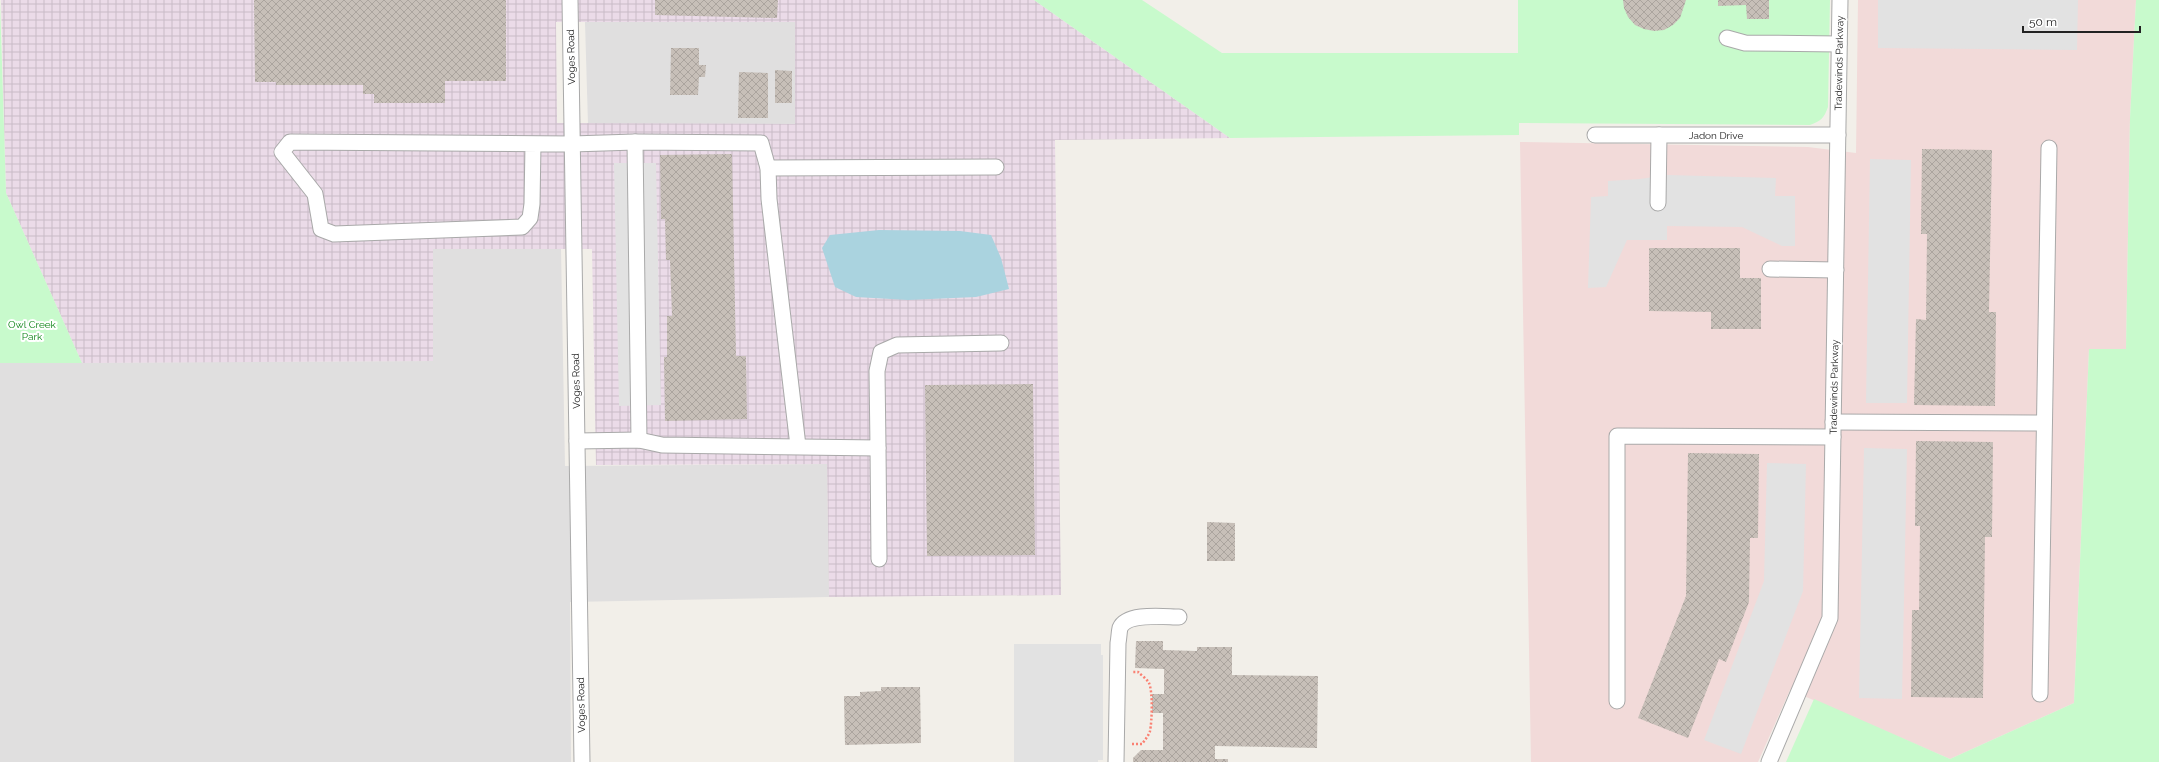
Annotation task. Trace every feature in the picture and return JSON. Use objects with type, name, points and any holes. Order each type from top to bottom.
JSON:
[{"type":"street","name":"Voges Road","points":[[570,0],[582,762]]},
{"type":"street","name":"Tradewinds Parkway","points":[[1769,762],[1830,618],[1840,0]]},
{"type":"street","points":[[1727,38],[1745,43],[1839,44]]},
{"type":"street","name":"Jadon Drive","points":[[1595,135],[1838,135]]},
{"type":"street","points":[[1658,202],[1659,135]]},
{"type":"street","points":[[533,144],[532,204],[530,218],[522,226],[334,234],[321,229],[315,194],[282,152],[290,142],[533,144],[635,142],[761,143],[768,168],[769,199],[798,446]]},
{"type":"street","points":[[635,142],[639,440]]},
{"type":"street","points":[[2040,694],[2049,148]]},
{"type":"street","points":[[768,168],[996,166]]},
{"type":"street","points":[[1770,269],[1836,270]]},
{"type":"street","points":[[879,558],[877,371],[881,352],[897,345],[1001,343]]},
{"type":"street","points":[[1617,701],[1617,436],[2044,423]]},
{"type":"street","points":[[577,441],[639,440],[662,445],[878,448]]},
{"type":"street","points":[[1116,762],[1120,627],[1127,620],[1134,618],[1179,617]]},
{"type":"path","points":[[1117,744],[1142,744],[1150,731],[1151,714],[1151,692],[1149,683],[1138,672],[1118,671]]},
{"type":"shaded area","points":[[1,0],[1034,0],[1230,138],[1055,140],[1061,595],[829,597],[827,464],[596,465],[592,249],[433,249],[433,361],[82,363],[6,193]],"holes":[[[556,22],[795,22],[795,124],[557,123]]]},
{"type":"shaded area","points":[[1858,0],[2136,0],[2130,118],[2126,349],[2089,349],[2074,703],[1950,759],[1790,690],[1758,762],[1531,762],[1520,142],[1808,147],[1856,153]]},
{"type":"shaded area","points":[[1878,0],[2078,0],[2077,50],[1878,48]]},
{"type":"shaded area","points":[[585,22],[795,22],[795,124],[588,124]]},
{"type":"shaded area","points":[[1870,159],[1911,160],[1907,403],[1866,403]]},
{"type":"shaded area","points":[[614,163],[656,163],[661,405],[619,406]]},
{"type":"shaded area","points":[[1668,175],[1776,178],[1775,196],[1795,196],[1795,246],[1782,246],[1742,227],[1667,226],[1667,240],[1627,240],[1606,287],[1588,288],[1591,197],[1608,196],[1608,181]]},
{"type":"shaded area","points":[[433,249],[561,249],[565,466],[827,464],[829,597],[570,602],[571,762],[0,762],[0,363],[433,361]]},
{"type":"shaded area","points":[[1864,448],[1907,449],[1902,699],[1859,698]]},
{"type":"shaded area","points":[[1767,463],[1806,464],[1803,591],[1741,754],[1704,740],[1764,581]]},
{"type":"shaded area","points":[[1014,644],[1101,644],[1101,655],[1103,655],[1103,760],[1098,760],[1098,762],[1014,762]]},
{"type":"green space","name":"Owl Creek Park","points":[[0,0],[6,193],[82,363],[0,363]]},
{"type":"green space","points":[[1034,0],[1142,0],[1222,53],[1518,53],[1518,0],[1830,0],[1828,107],[1822,119],[1810,125],[1519,123],[1519,135],[1230,138]]},
{"type":"green space","points":[[2136,0],[2159,0],[2159,762],[1786,762],[1814,699],[1950,759],[2074,703],[2089,349],[2126,349],[2130,118]]},
{"type":"water","points":[[879,230],[960,231],[991,235],[1001,258],[1009,289],[976,297],[908,300],[856,297],[835,287],[822,248],[830,235]]},
{"type":"building","points":[[254,0],[506,0],[506,81],[445,81],[445,103],[374,103],[374,94],[363,94],[363,85],[276,85],[276,82],[255,82]]},
{"type":"building","points":[[655,0],[778,0],[777,18],[655,15]]},
{"type":"building","points":[[1623,0],[1686,0],[1680,18],[1673,25],[1664,30],[1654,31],[1635,25],[1628,17],[1624,8]]},
{"type":"building","points":[[1718,0],[1769,0],[1769,19],[1747,19],[1746,5],[1718,6]]},
{"type":"building","points":[[671,48],[699,48],[699,65],[706,65],[705,77],[699,77],[698,95],[670,95]]},
{"type":"building","points":[[775,70],[792,71],[792,103],[775,103]]},
{"type":"building","points":[[739,72],[768,73],[768,118],[738,118]]},
{"type":"building","points":[[1922,149],[1992,150],[1989,312],[1996,312],[1995,406],[1914,405],[1916,319],[1926,320],[1927,234],[1921,234]]},
{"type":"building","points":[[732,154],[736,356],[746,356],[747,419],[665,421],[664,357],[667,357],[667,316],[672,316],[670,260],[666,260],[665,219],[661,219],[660,155]]},
{"type":"building","points":[[1649,248],[1740,248],[1740,278],[1761,278],[1761,329],[1711,329],[1711,312],[1649,311]]},
{"type":"building","points":[[1033,384],[1035,555],[927,556],[925,385]]},
{"type":"building","points":[[1916,441],[1993,442],[1992,537],[1985,537],[1983,698],[1911,697],[1912,610],[1919,610],[1920,526],[1915,526]]},
{"type":"building","points":[[1688,453],[1759,454],[1758,538],[1750,538],[1749,602],[1726,662],[1719,659],[1688,738],[1638,718],[1686,596]]},
{"type":"building","points":[[1207,522],[1235,523],[1235,561],[1207,561]]},
{"type":"building","points":[[1136,641],[1163,641],[1163,650],[1197,651],[1197,647],[1232,647],[1232,675],[1318,676],[1317,748],[1215,746],[1215,759],[1228,759],[1228,762],[1133,762],[1133,758],[1141,750],[1163,750],[1163,713],[1152,713],[1152,694],[1164,694],[1164,669],[1135,668]]},
{"type":"building","points":[[881,687],[920,687],[921,743],[845,745],[844,696],[860,696],[860,692],[881,691]]}]
